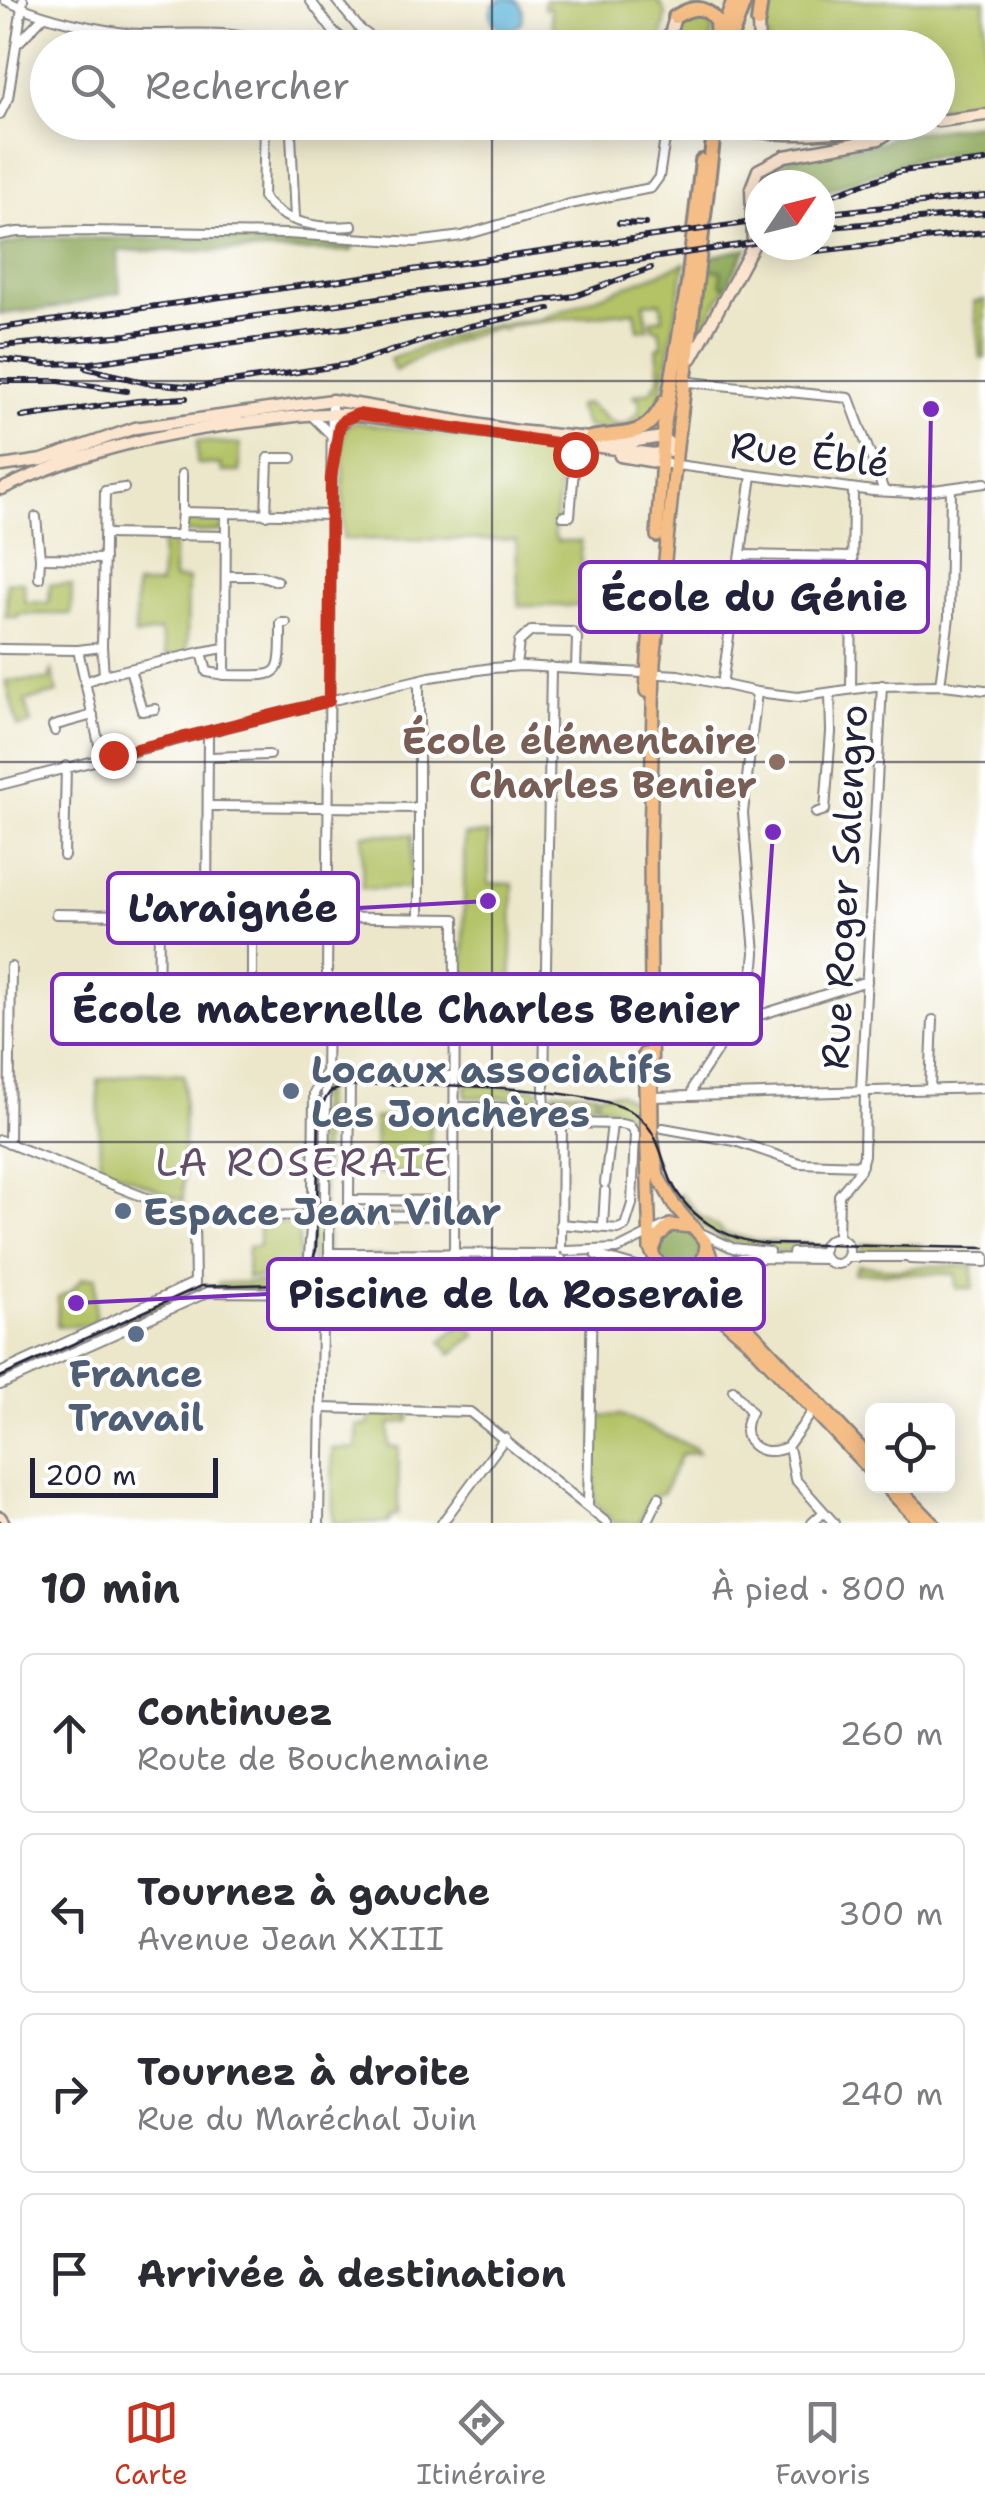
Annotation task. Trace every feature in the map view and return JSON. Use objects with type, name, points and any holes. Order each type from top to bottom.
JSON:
[{"type":"highway","points":[[675,17],[681,0]]},
{"type":"highway","points":[[723,30],[734,0]]},
{"type":"highway","points":[[734,30],[745,0]]},
{"type":"highway","points":[[758,22],[761,0]]},
{"type":"highway","points":[[675,17],[693,8],[706,9],[716,20],[716,30]]},
{"type":"highway","points":[[666,432],[709,140]]},
{"type":"highway","points":[[666,432],[709,140]]},
{"type":"highway","points":[[591,438],[642,430],[654,421],[670,390]]},
{"type":"main road","points":[[665,461],[676,448],[666,432]]},
{"type":"main road","points":[[666,432],[668,479],[650,672],[644,1150],[647,1234],[652,1255],[670,1276],[747,1340],[865,1465]]},
{"type":"main road","points":[[650,672],[652,1097],[658,1176],[674,1205],[706,1244],[732,1309],[865,1453]]},
{"type":"main road","points":[[652,1255],[658,1238],[670,1225],[682,1224],[697,1230]]},
{"type":"main road","points":[[670,1276],[692,1275],[703,1261],[706,1244]]},
{"type":"main road","points":[[892,1493],[921,1523]]},
{"type":"main road","points":[[904,1493],[933,1523]]},
{"type":"street","points":[[5,0],[44,16],[112,30]]},
{"type":"street","points":[[310,0],[332,30]]},
{"type":"street","points":[[336,0],[361,30]]},
{"type":"street","points":[[0,114],[8,98],[22,4]]},
{"type":"street","points":[[31,30],[44,16]]},
{"type":"street","points":[[671,30],[675,17]]},
{"type":"street","points":[[758,22],[758,30]]},
{"type":"street","points":[[16,46],[30,31]]},
{"type":"street","points":[[955,118],[985,114]]},
{"type":"street","points":[[266,140],[263,197],[274,209],[312,224],[352,226]]},
{"type":"street","points":[[291,140],[295,219]]},
{"type":"street","points":[[0,236],[17,232],[87,231],[287,234],[416,242],[449,239],[570,204],[651,188],[658,178],[664,140]]},
{"type":"street","points":[[1,490],[7,477],[1,465],[42,460],[135,428],[332,400],[500,429],[631,442],[666,432],[686,407],[693,352],[752,246],[751,188],[756,173],[785,156],[873,140]]},
{"type":"street","points":[[690,382],[849,398],[884,491]]},
{"type":"street","points":[[325,1215],[332,400]]},
{"type":"street","points":[[1,490],[113,445],[164,434],[331,413],[665,461]]},
{"type":"street","points":[[310,414],[331,435]]},
{"type":"street","points":[[331,478],[339,427],[358,414]]},
{"type":"street","points":[[563,516],[570,516],[576,446]]},
{"type":"street","name":"Rue Éblé","points":[[676,448],[689,467]]},
{"type":"street","points":[[266,515],[268,458],[292,458]]},
{"type":"street","name":"Rue Éblé","points":[[665,461],[853,489],[912,493],[985,483]]},
{"type":"street","points":[[180,536],[182,474]]},
{"type":"street","points":[[722,684],[752,476]]},
{"type":"street","points":[[104,675],[105,491],[124,488]]},
{"type":"street","points":[[940,685],[949,616],[951,488]]},
{"type":"street","points":[[851,689],[853,489]]},
{"type":"street","points":[[182,512],[331,515]]},
{"type":"street","points":[[224,675],[226,513]]},
{"type":"street","points":[[36,517],[38,578]]},
{"type":"street","points":[[104,534],[226,536]]},
{"type":"street","points":[[741,555],[852,557]]},
{"type":"street","points":[[40,558],[104,559]]},
{"type":"street","points":[[226,576],[262,576],[277,581]]},
{"type":"street","points":[[202,652],[207,672],[270,675],[281,664],[281,623],[286,623]]},
{"type":"street","points":[[516,666],[519,644],[532,631],[572,632],[577,638],[576,669]]},
{"type":"street","points":[[0,648],[102,647]]},
{"type":"street","points":[[85,682],[224,648]]},
{"type":"street","points":[[78,650],[102,758]]},
{"type":"street","points":[[0,785],[329,701],[464,671],[516,666],[650,672],[798,696],[882,686],[940,685],[985,690]]},
{"type":"street","points":[[545,1108],[551,667]]},
{"type":"street","points":[[130,669],[142,711],[156,709]]},
{"type":"street","points":[[419,680],[419,916]]},
{"type":"street","name":"Rue Roger Salengro","points":[[862,1165],[882,686]]},
{"type":"street","points":[[691,1096],[735,1023],[755,960],[743,813],[757,692]]},
{"type":"street","points":[[816,813],[825,810],[830,693]]},
{"type":"street","points":[[54,731],[53,726],[93,716]]},
{"type":"street","points":[[207,915],[208,732]]},
{"type":"street","points":[[209,757],[269,755]]},
{"type":"street","points":[[64,856],[66,766]]},
{"type":"street","points":[[208,806],[419,808]]},
{"type":"street","points":[[56,914],[450,917],[457,923],[454,1254]]},
{"type":"street","points":[[159,915],[158,1028],[325,1030]]},
{"type":"street","points":[[252,916],[252,1029]]},
{"type":"street","points":[[10,1144],[11,966]]},
{"type":"street","points":[[735,1023],[867,982]]},
{"type":"street","points":[[930,1088],[933,1020]]},
{"type":"street","points":[[324,1075],[454,1076]]},
{"type":"street","points":[[322,1323],[308,1275],[314,1093],[324,1075]]},
{"type":"street","points":[[350,1075],[349,1215],[454,1216]]},
{"type":"street","points":[[652,1097],[985,1088]]},
{"type":"street","points":[[455,1107],[558,1110],[562,1123],[561,1280]]},
{"type":"street","points":[[560,1224],[624,1228],[630,1216],[636,1134],[630,1126],[562,1123]]},
{"type":"street","points":[[602,1226],[612,1124]]},
{"type":"street","points":[[663,1128],[735,1142],[799,1163],[862,1165]]},
{"type":"street","points":[[0,1140],[194,1217],[329,1218],[329,1289],[322,1323],[319,1523]]},
{"type":"street","points":[[838,1238],[839,1195],[862,1165]]},
{"type":"street","points":[[349,1200],[455,1201]]},
{"type":"street","points":[[194,1217],[194,1283],[199,1294]]},
{"type":"street","points":[[330,1253],[611,1250],[670,1225]]},
{"type":"street","points":[[697,1230],[749,1252],[824,1256],[837,1264],[848,1257],[985,1260]]},
{"type":"street","points":[[824,1256],[826,1242],[838,1238]]},
{"type":"street","points":[[838,1238],[849,1246],[848,1257]]},
{"type":"street","points":[[562,1253],[606,1256],[670,1276]]},
{"type":"street","points":[[692,1275],[741,1258],[824,1256]]},
{"type":"street","points":[[763,1258],[741,1269],[731,1291],[734,1302],[765,1346]]},
{"type":"street","points":[[348,1279],[585,1282],[592,1289],[588,1506]]},
{"type":"street","points":[[0,1374],[194,1283]]},
{"type":"street","points":[[0,1385],[199,1294],[326,1293]]},
{"type":"street","points":[[733,1390],[751,1412],[744,1426],[745,1434],[758,1449],[767,1452],[786,1447],[813,1411]]},
{"type":"street","points":[[321,1408],[470,1412],[575,1494],[600,1521]]},
{"type":"street","points":[[456,1523],[444,1519],[506,1438]]},
{"type":"street","points":[[790,1452],[795,1478],[834,1523]]},
{"type":"street","points":[[575,1494],[582,1491],[590,1477]]},
{"type":"street","points":[[648,1523],[660,1497]]},
{"type":"street","points":[[812,1523],[824,1512]]},
{"type":"street","points":[[0,1516],[4,1523]]},
{"type":"green space","points":[[544,0],[658,0],[666,14],[664,30],[553,30],[550,7],[544,8]]},
{"type":"green space","points":[[768,0],[985,0],[985,102],[955,107],[955,30],[765,30]]},
{"type":"green space","points":[[698,11],[708,16],[713,30],[676,30],[686,17]]},
{"type":"green space","points":[[985,123],[985,149],[912,160],[835,188],[835,170],[762,170],[793,158],[886,140],[955,140],[955,127]]},
{"type":"green space","points":[[31,238],[356,243],[351,251],[118,251],[120,292],[56,308],[0,314],[0,246]]},
{"type":"green space","points":[[745,248],[726,287],[721,284],[721,271],[705,268],[705,258]]},
{"type":"green space","points":[[685,263],[661,396],[648,416],[631,426],[587,428],[577,406],[586,403],[619,425],[640,410],[639,398],[634,395],[651,391],[660,377],[657,348],[662,346],[659,329],[652,328],[651,320],[663,318],[661,302],[644,303],[648,329],[638,330],[635,311],[512,325],[457,340],[395,371],[390,359],[474,328],[541,319]]},
{"type":"green space","points":[[705,268],[722,271],[726,287],[696,339]]},
{"type":"green space","points":[[985,300],[985,358],[980,358],[974,302]]},
{"type":"green space","points":[[354,422],[563,452],[554,533],[557,541],[581,541],[581,606],[519,606],[516,540],[343,539],[343,436],[346,427]]},
{"type":"green space","points":[[197,441],[240,444],[240,472],[222,472],[221,465],[197,464]]},
{"type":"green space","points":[[185,518],[219,518],[224,526],[222,531],[187,533],[183,528]]},
{"type":"green space","points":[[162,539],[174,539],[174,579],[188,579],[187,652],[166,657],[160,631],[135,636],[136,585],[160,585]]},
{"type":"green space","points":[[7,582],[24,582],[25,602],[49,603],[50,584],[72,585],[71,614],[6,617]]},
{"type":"green space","points":[[52,670],[57,693],[25,701],[31,724],[18,727],[6,681],[49,680]]},
{"type":"green space","points":[[363,834],[412,835],[411,889],[362,888]]},
{"type":"green space","points":[[489,834],[489,883],[513,884],[511,1011],[464,1011],[464,835]]},
{"type":"green space","points":[[142,1073],[184,1075],[183,1201],[100,1165],[98,1080]]},
{"type":"green space","points":[[466,1084],[539,1089],[539,1098],[466,1097]]},
{"type":"green space","points":[[318,1087],[324,1087],[323,1207],[315,1207]]},
{"type":"green space","points":[[554,1091],[596,1093],[594,1104],[555,1100]]},
{"type":"green space","points":[[619,1093],[638,1105],[638,1122],[597,1104],[599,1094]]},
{"type":"green space","points":[[430,1117],[431,1173],[375,1173],[374,1118]]},
{"type":"green space","points":[[680,1193],[700,1216],[723,1231],[720,1238],[696,1222],[674,1198]]},
{"type":"green space","points":[[264,1223],[298,1223],[299,1266],[282,1276],[247,1278],[248,1247],[259,1246],[259,1228]]},
{"type":"green space","points":[[311,1226],[327,1226],[327,1253],[311,1274]]},
{"type":"green space","points":[[679,1229],[695,1235],[701,1251],[695,1267],[679,1273],[663,1267],[657,1251],[663,1235]]},
{"type":"green space","points":[[726,1233],[756,1241],[812,1244],[812,1250],[756,1248],[723,1239]]},
{"type":"green space","points":[[862,1244],[921,1245],[921,1254],[862,1252]]},
{"type":"green space","points":[[342,1256],[552,1257],[552,1274],[341,1273]]},
{"type":"green space","points":[[858,1265],[900,1270],[973,1266],[973,1288],[956,1288],[955,1274],[854,1273]]},
{"type":"green space","points":[[301,1275],[301,1290],[218,1289],[218,1283],[281,1282]]},
{"type":"green space","points":[[96,1277],[95,1325],[57,1327],[58,1297],[72,1290],[82,1278]]},
{"type":"green space","points":[[174,1295],[177,1302],[116,1331],[113,1323]]},
{"type":"green space","points":[[465,1322],[476,1335],[451,1354],[441,1341]]},
{"type":"green space","points":[[369,1414],[409,1414],[409,1421],[390,1424],[389,1447],[399,1447],[398,1514],[391,1516],[388,1523],[333,1523],[332,1449],[357,1448],[357,1426],[369,1425]]},
{"type":"green space","points":[[621,1415],[695,1448],[698,1453],[681,1454],[663,1493],[653,1496],[638,1523],[614,1523],[594,1501],[595,1416]]},
{"type":"water","points":[[501,-1],[513,-1],[522,8],[522,20],[513,29],[501,29],[492,20],[492,8]]},
{"type":"tram line","points":[[0,1377],[201,1286],[279,1284],[295,1280],[310,1268],[316,1250],[319,1109],[330,1092],[346,1086],[497,1088],[614,1104],[635,1114],[648,1126],[675,1188],[695,1214],[737,1238],[769,1244],[985,1248]]},
{"type":"railway","points":[[835,194],[901,171],[985,161]]},
{"type":"railway","points":[[835,212],[985,196]]},
{"type":"railway","points":[[835,227],[985,213]]},
{"type":"railway","points":[[619,223],[645,224]]},
{"type":"railway","points":[[0,328],[745,223]]},
{"type":"railway","points":[[835,249],[985,232]]},
{"type":"railway","points":[[0,346],[127,335],[745,244]]},
{"type":"railway","points":[[0,359],[45,364],[91,363],[575,296],[651,268]]},
{"type":"railway","points":[[86,368],[147,383],[199,387],[350,364],[466,327],[549,309]]},
{"type":"railway","points":[[0,381],[59,381],[127,391]]},
{"type":"railway","points":[[22,417],[186,398]]},
{"type":"place","name":"École du Génie","points":[[931,409]]},
{"type":"place","name":"École élémentaire Charles Benier","points":[[777,762]]},
{"type":"place","name":"École maternelle Charles Benier","points":[[773,832]]},
{"type":"place","name":"L'araignée","points":[[488,901]]},
{"type":"place","name":"Locaux associatifs Les Jonchères","points":[[291,1091]]},
{"type":"place","name":"Espace Jean Vilar","points":[[123,1211]]},
{"type":"place","name":"Piscine de la Roseraie","points":[[76,1303]]},
{"type":"place","name":"France Travail","points":[[136,1334]]},
{"type":"district","name":"LA ROSERAIE","points":[[303,1162]]},
{"type":"route","points":[[113,755],[329,701],[331,478],[338,431],[344,420],[358,414],[576,446],[575,454]]}]
